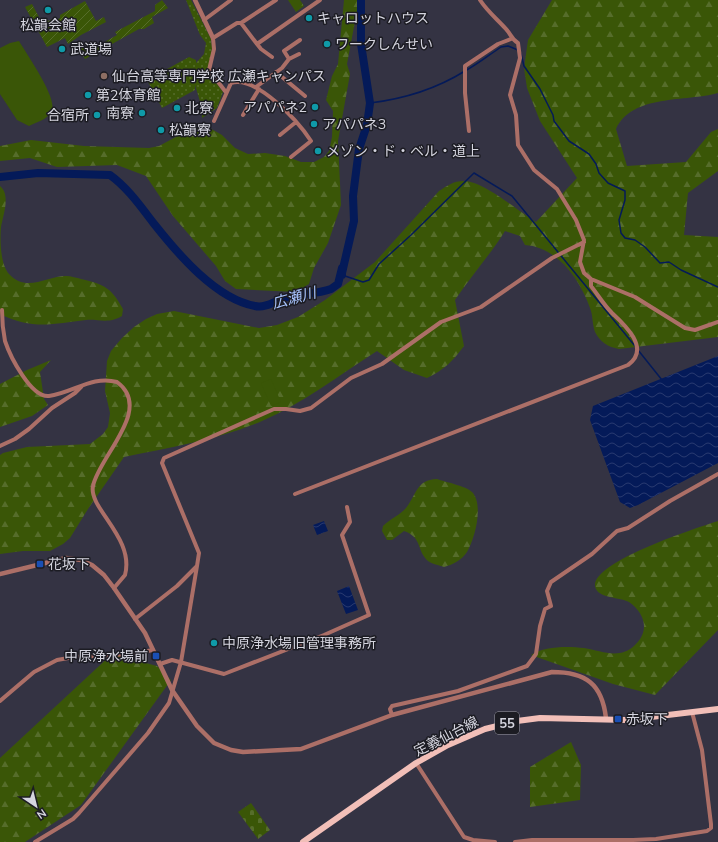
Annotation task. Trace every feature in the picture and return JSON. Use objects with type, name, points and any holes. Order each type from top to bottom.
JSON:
[{"type":"main road","name":"定義仙台線","points":[[303,842],[416,764],[467,736],[498,725],[540,718],[606,718],[626,720],[718,709]]},
{"type":"street","points":[[195,0],[213,38],[214,49],[209,70],[225,92]]},
{"type":"street","points":[[204,20],[231,0]]},
{"type":"street","points":[[213,38],[276,0]]},
{"type":"street","points":[[257,44],[320,0]]},
{"type":"street","points":[[480,0],[485,8],[508,30],[511,39],[518,43],[520,50],[518,65],[510,95],[516,116],[518,145],[529,165],[554,185],[561,193],[580,229],[584,242],[580,266],[584,273],[591,279],[632,295],[685,328],[695,330],[718,322]]},
{"type":"street","points":[[240,23],[261,49],[272,57]]},
{"type":"street","points":[[469,131],[465,93],[465,66],[498,44],[511,39]]},
{"type":"street","points":[[289,59],[284,51],[300,40]]},
{"type":"street","points":[[243,114],[257,88],[289,59],[299,54]]},
{"type":"street","points":[[276,72],[305,96]]},
{"type":"street","points":[[214,121],[225,92],[231,83],[238,80],[257,88],[280,108],[289,112],[311,141],[292,157]]},
{"type":"street","points":[[280,134],[296,122]]},
{"type":"street","points":[[34,842],[73,819],[79,813],[148,733],[169,703],[181,662],[199,553],[162,463],[164,458],[274,409],[300,411],[311,408],[351,378],[382,364],[441,322],[481,307],[559,255],[584,242]]},
{"type":"street","points":[[295,494],[628,365],[634,361],[637,352],[635,339],[591,286],[591,279]]},
{"type":"street","points":[[2,310],[3,328],[9,350],[34,390],[39,394],[49,396],[83,384],[103,380],[118,382],[126,392],[129,402],[129,419],[97,474],[92,491],[96,502],[118,534],[124,554],[125,575],[114,588]]},
{"type":"street","points":[[0,446],[15,439],[29,429],[52,408],[75,393],[83,384]]},
{"type":"street","points":[[392,715],[390,709],[392,706],[458,691],[527,666],[536,654],[540,626],[545,609],[551,606],[547,590],[551,582],[592,554],[617,531],[628,528],[670,501],[718,474]]},
{"type":"street","points":[[160,664],[172,660],[224,674],[324,635],[369,615],[342,535],[350,522],[347,507]]},
{"type":"street","points":[[0,574],[73,558],[92,565],[104,575],[145,633],[172,690],[197,726],[207,738],[222,748],[243,752],[301,749],[392,715],[552,672],[567,672],[591,681],[604,701],[606,718]]},
{"type":"street","points":[[135,619],[177,586],[197,566]]},
{"type":"street","points":[[0,701],[34,672],[57,660],[131,654],[153,650]]},
{"type":"street","points":[[515,842],[532,840],[656,839],[707,832],[711,828],[712,824],[702,750],[692,712]]},
{"type":"street","points":[[416,764],[464,837],[473,840],[495,842]]},
{"type":"green space","points":[[162,0],[168,8],[152,17],[154,23],[144,29],[139,29],[85,59],[79,49],[83,47],[87,52],[117,35],[115,32],[155,11],[155,5]]},
{"type":"green space","points":[[186,0],[191,0],[211,39],[212,48],[210,75],[223,92],[217,108],[202,118],[201,105],[195,85],[195,90],[162,108],[147,80],[189,57],[196,60],[196,63],[204,54],[206,43],[200,35]]},
{"type":"green space","points":[[288,0],[300,0],[304,6],[296,12]]},
{"type":"green space","points":[[344,0],[359,0],[347,64],[350,74],[338,141],[341,205],[328,243],[314,268],[309,284],[296,292],[236,289],[225,281],[216,266],[173,216],[146,176],[117,165],[57,167],[30,158],[0,161],[0,146],[31,140],[84,146],[149,148],[159,146],[187,131],[206,126],[222,135],[235,148],[248,154],[265,153],[285,156],[301,162],[314,162],[324,157],[329,151],[332,137],[333,111],[326,100],[332,76],[338,64]]},
{"type":"green space","points":[[552,0],[718,0],[718,93],[661,101],[647,105],[634,110],[624,118],[616,129],[627,166],[686,162],[711,132],[718,129],[718,171],[688,193],[684,235],[718,237],[718,337],[619,349],[611,347],[599,339],[595,332],[591,311],[586,297],[566,266],[547,252],[537,247],[525,245],[520,236],[505,231],[455,300],[464,346],[452,361],[438,372],[427,378],[404,370],[377,351],[307,397],[262,421],[245,428],[211,438],[124,457],[70,538],[63,544],[50,551],[23,551],[0,554],[0,455],[27,447],[90,444],[103,434],[108,427],[110,413],[105,391],[107,361],[111,351],[122,338],[146,319],[157,314],[174,311],[259,328],[277,325],[298,317],[325,300],[375,262],[439,191],[450,184],[457,182],[472,182],[491,191],[536,222],[577,178],[540,121],[527,88],[524,68],[528,40]]},
{"type":"green space","points":[[85,1],[96,21],[104,17],[106,22],[81,35],[68,44],[65,38],[47,47],[25,7],[32,4],[40,19],[46,18],[48,21],[53,19],[55,21],[60,18],[60,15]]},
{"type":"green space","points":[[19,41],[46,86],[52,104],[52,110],[48,116],[29,126],[17,120],[0,94],[0,48],[10,43]]},
{"type":"green space","points":[[0,186],[6,200],[1,227],[1,251],[6,270],[9,274],[16,280],[29,283],[66,276],[102,285],[111,292],[123,309],[122,316],[108,321],[86,320],[53,324],[33,324],[12,319],[0,314]]},
{"type":"green space","points":[[51,360],[40,372],[44,399],[48,405],[32,416],[0,427],[0,384]]},
{"type":"green space","points":[[271,379],[281,402],[271,406],[261,383]]},
{"type":"green space","points":[[437,479],[460,486],[472,492],[476,497],[478,513],[473,539],[467,552],[457,562],[444,567],[428,561],[424,557],[417,541],[410,534],[404,531],[392,540],[387,540],[382,531],[383,526],[406,508],[421,485],[430,480]]},
{"type":"green space","points":[[718,521],[718,630],[655,695],[613,684],[531,655],[549,648],[564,647],[584,648],[611,653],[629,650],[640,640],[643,634],[644,622],[642,617],[639,611],[629,602],[600,593],[595,586],[599,576],[610,566],[628,556],[669,538]]},
{"type":"green space","points":[[112,654],[157,666],[171,680],[81,805],[25,842],[0,842],[0,758]]},
{"type":"green space","points":[[571,742],[581,765],[580,800],[530,807],[530,767]]},
{"type":"green space","points":[[251,803],[270,830],[258,839],[238,812]]},
{"type":"water","points":[[718,356],[718,463],[638,505],[630,508],[620,502],[590,420],[593,406]]},
{"type":"water","points":[[324,521],[328,531],[317,535],[313,525]]},
{"type":"water","points":[[349,586],[358,610],[346,614],[337,591]]},
{"type":"waterway","name":"広瀬川","points":[[342,273],[354,221],[353,196],[359,149],[367,125],[370,103],[361,44],[361,0]]},
{"type":"waterway","points":[[370,103],[407,96],[443,83],[470,68],[501,47],[508,46],[518,50]]},
{"type":"waterway","points":[[521,54],[524,66],[540,89],[553,115],[554,121],[569,141],[589,154],[596,164],[599,173],[608,183],[625,191],[625,200],[619,220],[621,233],[625,238],[635,240],[645,247],[660,263],[669,262],[681,270],[718,287]]},
{"type":"waterway","name":"広瀬川","points":[[0,177],[38,173],[110,175],[128,192],[186,262],[212,285],[240,302],[255,306],[265,306],[287,297],[331,289],[338,284],[342,268],[342,275]]},
{"type":"waterway","points":[[342,275],[363,282],[369,280],[379,264],[474,173],[512,196],[635,346]]},
{"type":"waterway","points":[[638,350],[662,380]]},
{"type":"place","name":"松韻会館","points":[[48,10]]},
{"type":"place","name":"キャロットハウス","points":[[309,18]]},
{"type":"place","name":"ワークしんせい","points":[[327,44]]},
{"type":"place","name":"武道場","points":[[62,49]]},
{"type":"place","name":"仙台高等専門学校 広瀬キャンパス","points":[[104,76]]},
{"type":"place","name":"第2体育館","points":[[88,95]]},
{"type":"place","name":"アパパネ2","points":[[315,107]]},
{"type":"place","name":"北寮","points":[[177,108]]},
{"type":"place","name":"南寮","points":[[142,113]]},
{"type":"place","name":"合宿所","points":[[97,115]]},
{"type":"place","name":"アパパネ3","points":[[314,124]]},
{"type":"place","name":"松韻寮","points":[[161,130]]},
{"type":"place","name":"メゾン・ド・ベル・道上","points":[[318,151]]},
{"type":"place","name":"花坂下","points":[[40,564]]},
{"type":"place","name":"中原浄水場旧管理事務所","points":[[214,643]]},
{"type":"place","name":"中原浄水場前","points":[[156,656]]},
{"type":"place","name":"赤坂下","points":[[618,719]]}]
